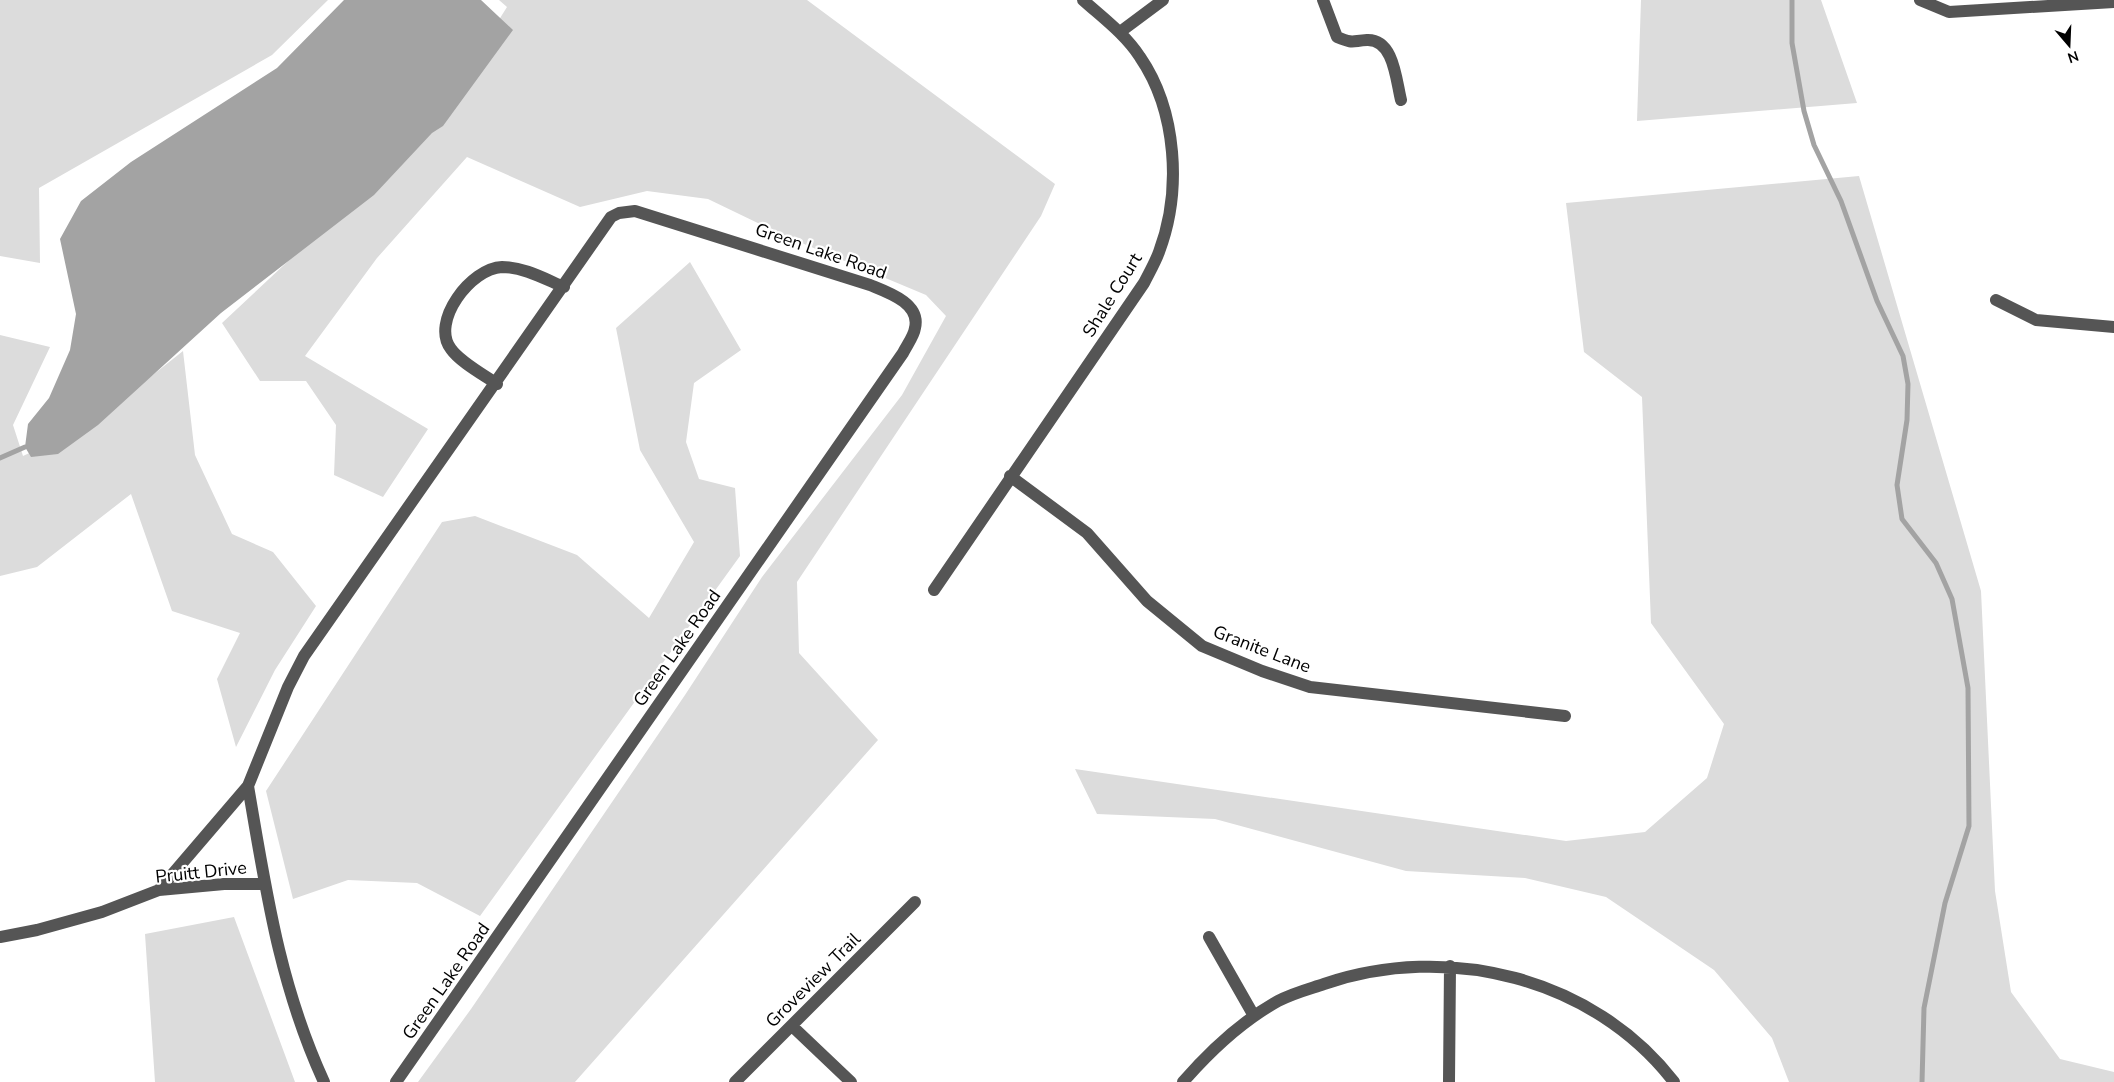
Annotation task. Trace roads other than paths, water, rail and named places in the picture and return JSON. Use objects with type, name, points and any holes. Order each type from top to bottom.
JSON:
[{"type":"street","name":"Shale Court","points":[[934,590],[1010,476],[1144,283],[1159,252],[1167,223],[1172,187],[1172,149],[1165,111],[1154,81],[1140,57],[1120,32],[1083,0]]},
{"type":"street","points":[[1120,32],[1163,0]]},
{"type":"street","points":[[1323,0],[1337,37],[1351,43],[1367,40],[1378,42],[1389,52],[1401,100]]},
{"type":"street","points":[[1920,0],[1949,12],[2075,2],[2114,2]]},
{"type":"street","name":"Green Lake Road","points":[[160,890],[248,786],[288,687],[304,656],[497,384],[564,287],[603,226],[612,217],[619,213],[635,211],[870,284],[901,299],[913,310],[916,326],[903,353],[396,1082]]},
{"type":"street","points":[[497,384],[451,350],[444,336],[448,316],[462,290],[483,273],[502,267],[530,272],[564,287]]},
{"type":"street","points":[[1996,300],[2036,320],[2114,327]]},
{"type":"street","name":"Granite Lane","points":[[1010,476],[1087,533],[1147,601],[1202,646],[1262,671],[1310,687],[1566,716]]},
{"type":"street","points":[[248,786],[265,884]]},
{"type":"street","name":"Pruitt Drive","points":[[0,937],[37,930],[102,912],[160,890],[224,884],[265,884],[280,960],[296,1012],[324,1082]]},
{"type":"street","name":"Groveview Trail","points":[[735,1082],[915,902]]},
{"type":"street","points":[[1209,937],[1254,1016]]},
{"type":"street","points":[[1183,1082],[1201,1062],[1254,1016],[1291,995],[1347,976],[1411,965],[1450,966],[1496,973],[1546,988],[1581,1004],[1637,1042],[1674,1082]]},
{"type":"street","points":[[1449,1082],[1450,966]]},
{"type":"street","points":[[792,1026],[852,1082]]},
{"type":"waterway","points":[[1792,0],[1792,43],[1804,111],[1814,145],[1841,201],[1877,301],[1903,356],[1908,384],[1907,420],[1897,485],[1902,519],[1936,563],[1952,599],[1968,688],[1969,826],[1945,903],[1924,1008],[1922,1082]]},
{"type":"waterway","points":[[0,458],[25,447]]}]
